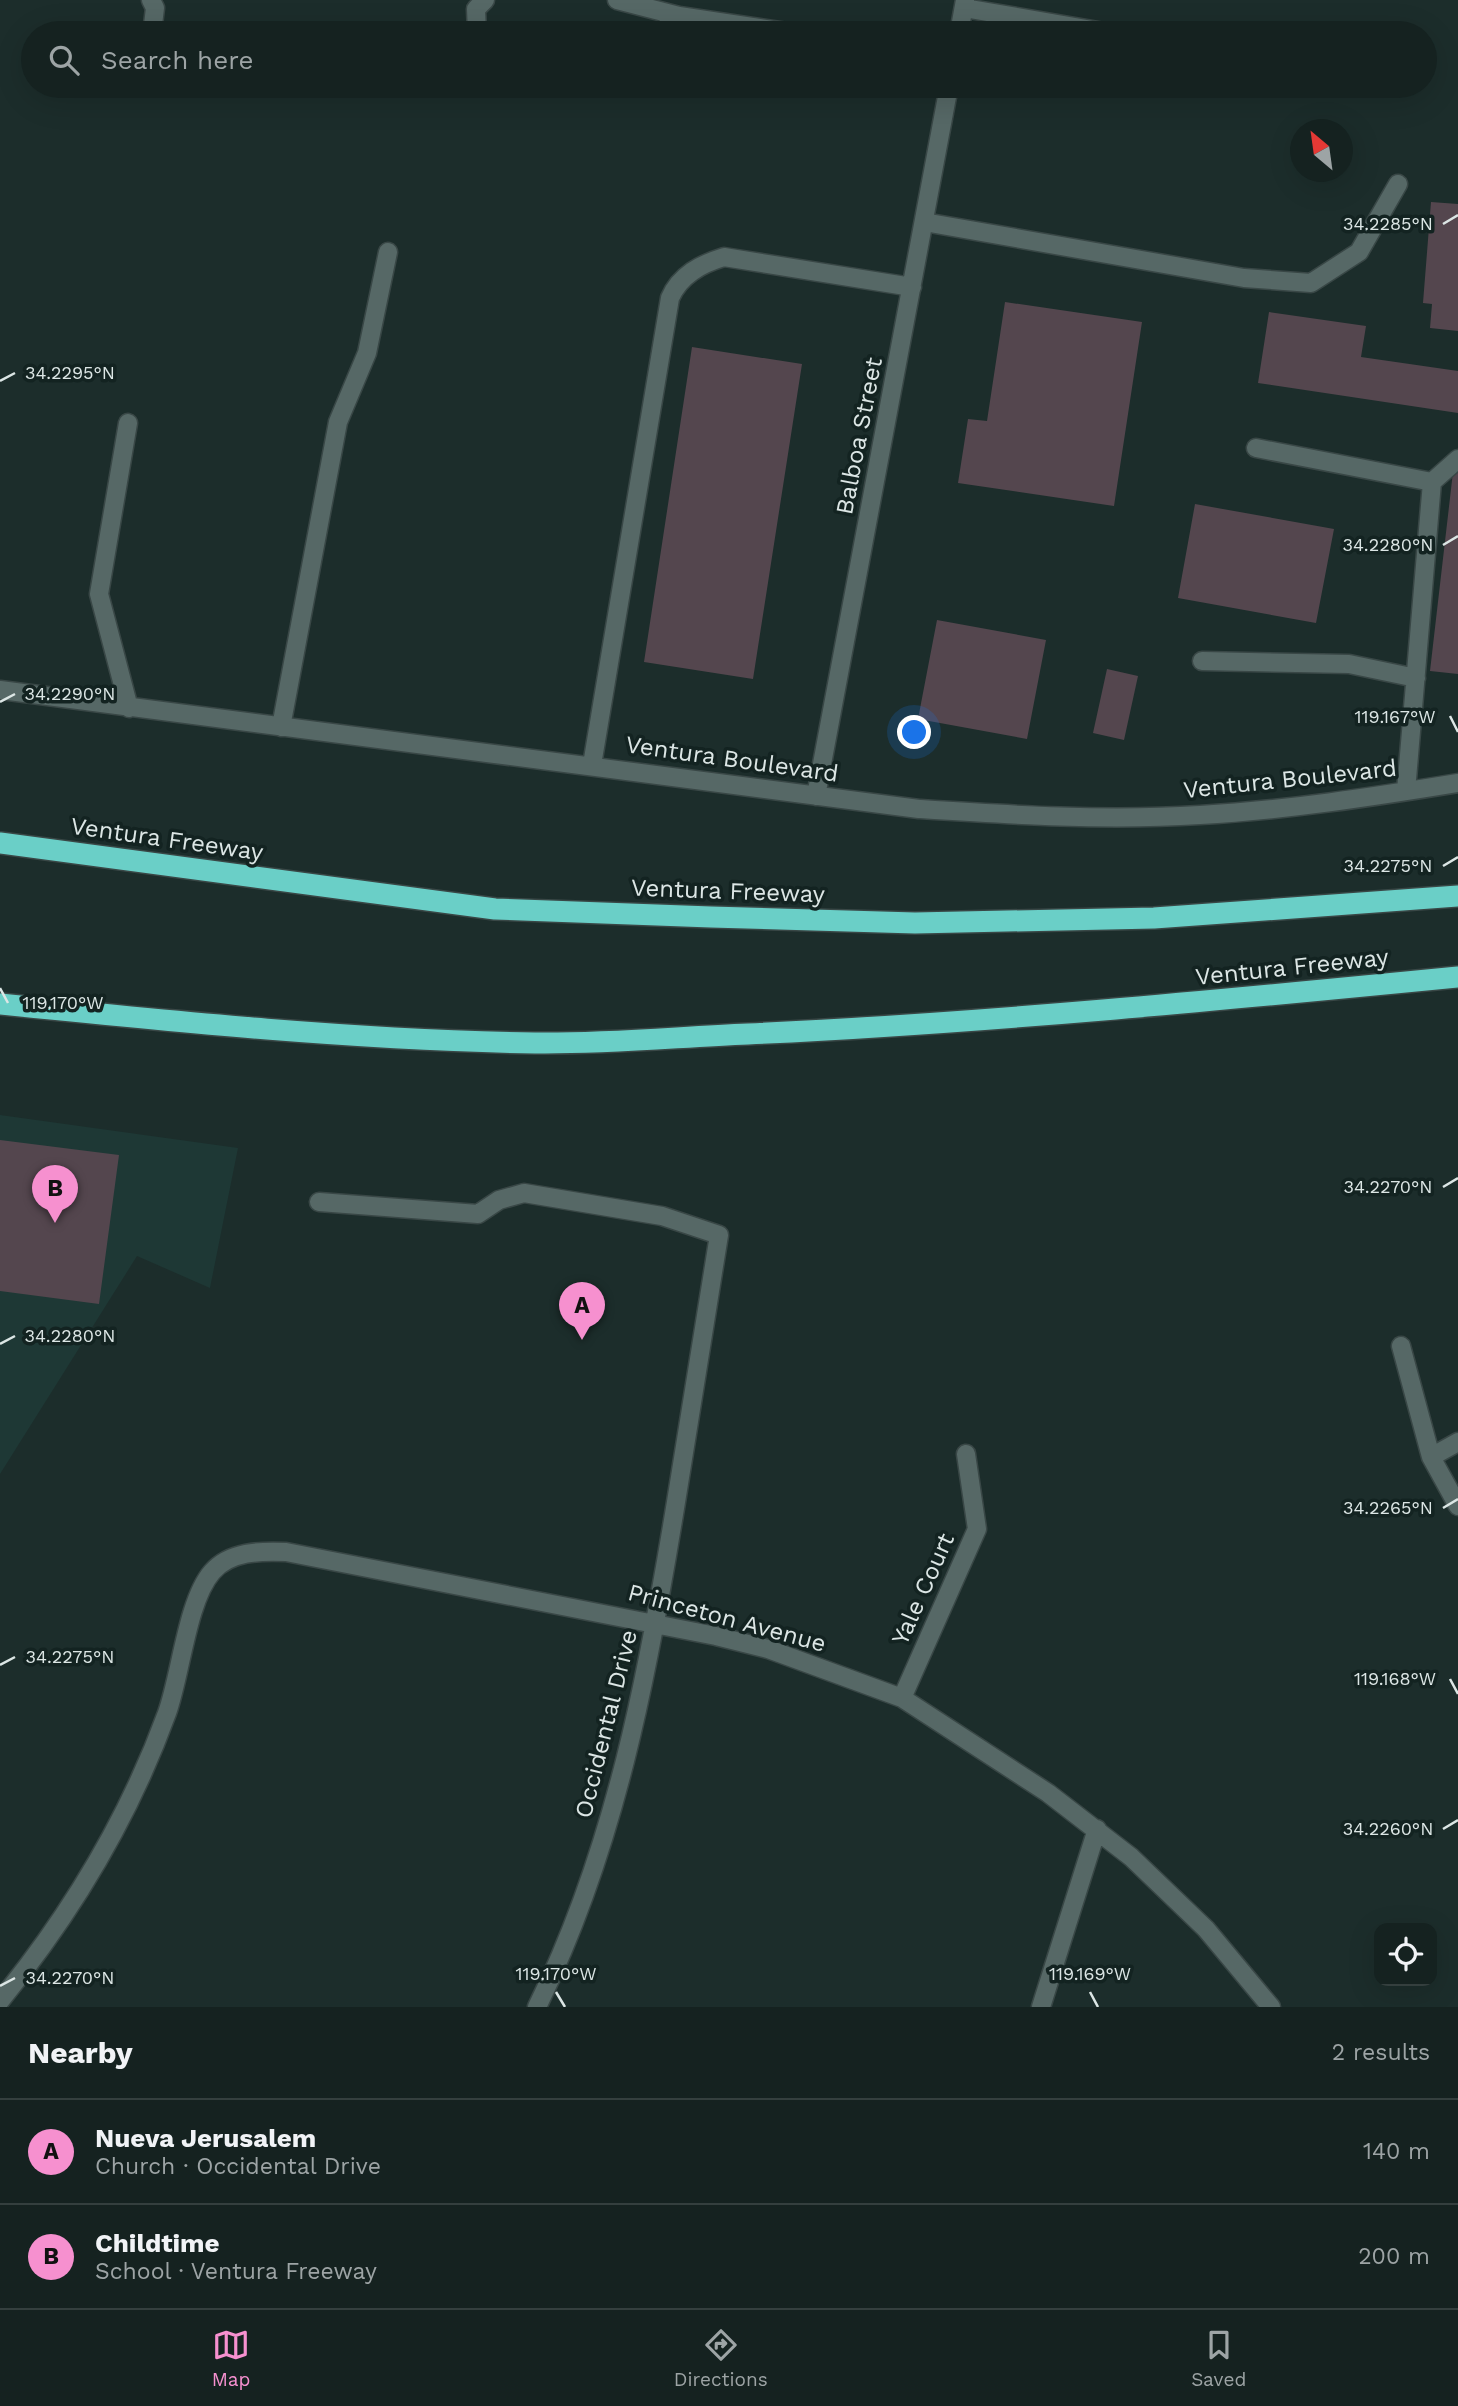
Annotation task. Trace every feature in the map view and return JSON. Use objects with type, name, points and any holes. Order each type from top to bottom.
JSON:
[{"type":"highway","name":"Ventura Freeway","points":[[0,843],[495,909],[711,917],[915,923],[1154,918],[1458,896]]},
{"type":"highway","name":"Ventura Freeway","points":[[0,1004],[179,1022],[410,1038],[538,1043],[868,1028],[1177,1005],[1458,977]]},
{"type":"street","points":[[151,0],[155,8],[153,21]]},
{"type":"street","points":[[476,21],[476,9],[485,0]]},
{"type":"street","points":[[617,0],[679,16],[713,21]]},
{"type":"street","points":[[964,4],[1050,21]]},
{"type":"street","points":[[673,21],[679,16]]},
{"type":"street","name":"Balboa Street","points":[[816,796],[947,98]]},
{"type":"street","points":[[924,222],[1244,278],[1311,283],[1359,252],[1398,184]]},
{"type":"street","points":[[281,727],[338,422],[367,353],[388,252]]},
{"type":"street","points":[[592,765],[670,298],[676,285],[705,263],[724,257],[912,287]]},
{"type":"street","points":[[128,423],[99,594],[129,708]]},
{"type":"street","points":[[1256,448],[1432,482]]},
{"type":"street","points":[[1406,791],[1432,482],[1458,459]]},
{"type":"street","points":[[1202,661],[1349,664],[1416,678]]},
{"type":"street","name":"Ventura Boulevard","points":[[0,690],[919,809],[1057,818],[1199,815],[1336,803],[1458,783]]},
{"type":"street","name":"Occidental Drive","points":[[319,1202],[478,1214],[499,1200],[524,1193],[662,1216],[719,1235],[656,1623],[623,1768],[597,1862],[556,1968],[537,2007]]},
{"type":"street","points":[[1401,1346],[1431,1457],[1458,1506]]},
{"type":"street","points":[[1431,1457],[1458,1442]]},
{"type":"street","name":"Yale Court","points":[[902,1698],[976,1529],[966,1454]]},
{"type":"street","name":"Princeton Avenue","points":[[0,2001],[44,1947],[94,1872],[134,1797],[168,1711],[200,1589],[213,1570],[225,1561],[261,1551],[286,1552],[656,1623],[768,1650],[902,1698],[1048,1793],[1097,1829],[1206,1929],[1271,2007]]},
{"type":"street","points":[[1041,2007],[1097,1829]]},
{"type":"shaded area","points":[[0,1115],[238,1148],[210,1288],[137,1256],[0,1474]]},
{"type":"building","points":[[1431,202],[1458,204],[1458,331],[1430,328],[1432,304],[1423,303]]},
{"type":"building","points":[[1005,302],[1142,322],[1114,506],[958,483],[968,419],[987,421]]},
{"type":"building","points":[[1269,312],[1366,326],[1361,357],[1458,371],[1458,413],[1258,383]]},
{"type":"building","points":[[692,347],[802,364],[753,679],[644,662]]},
{"type":"building","points":[[1453,472],[1458,472],[1458,674],[1430,671]]},
{"type":"building","points":[[1195,504],[1334,529],[1316,623],[1178,598]]},
{"type":"building","points":[[937,620],[1046,640],[1027,739],[918,719]]},
{"type":"building","points":[[1107,669],[1138,676],[1124,740],[1093,733]]},
{"type":"building","points":[[0,1140],[119,1155],[99,1304],[0,1291]]},
{"type":"place","name":"Childtime","points":[[55,1223]]},
{"type":"place","name":"Nueva Jerusalem","points":[[582,1340]]}]
